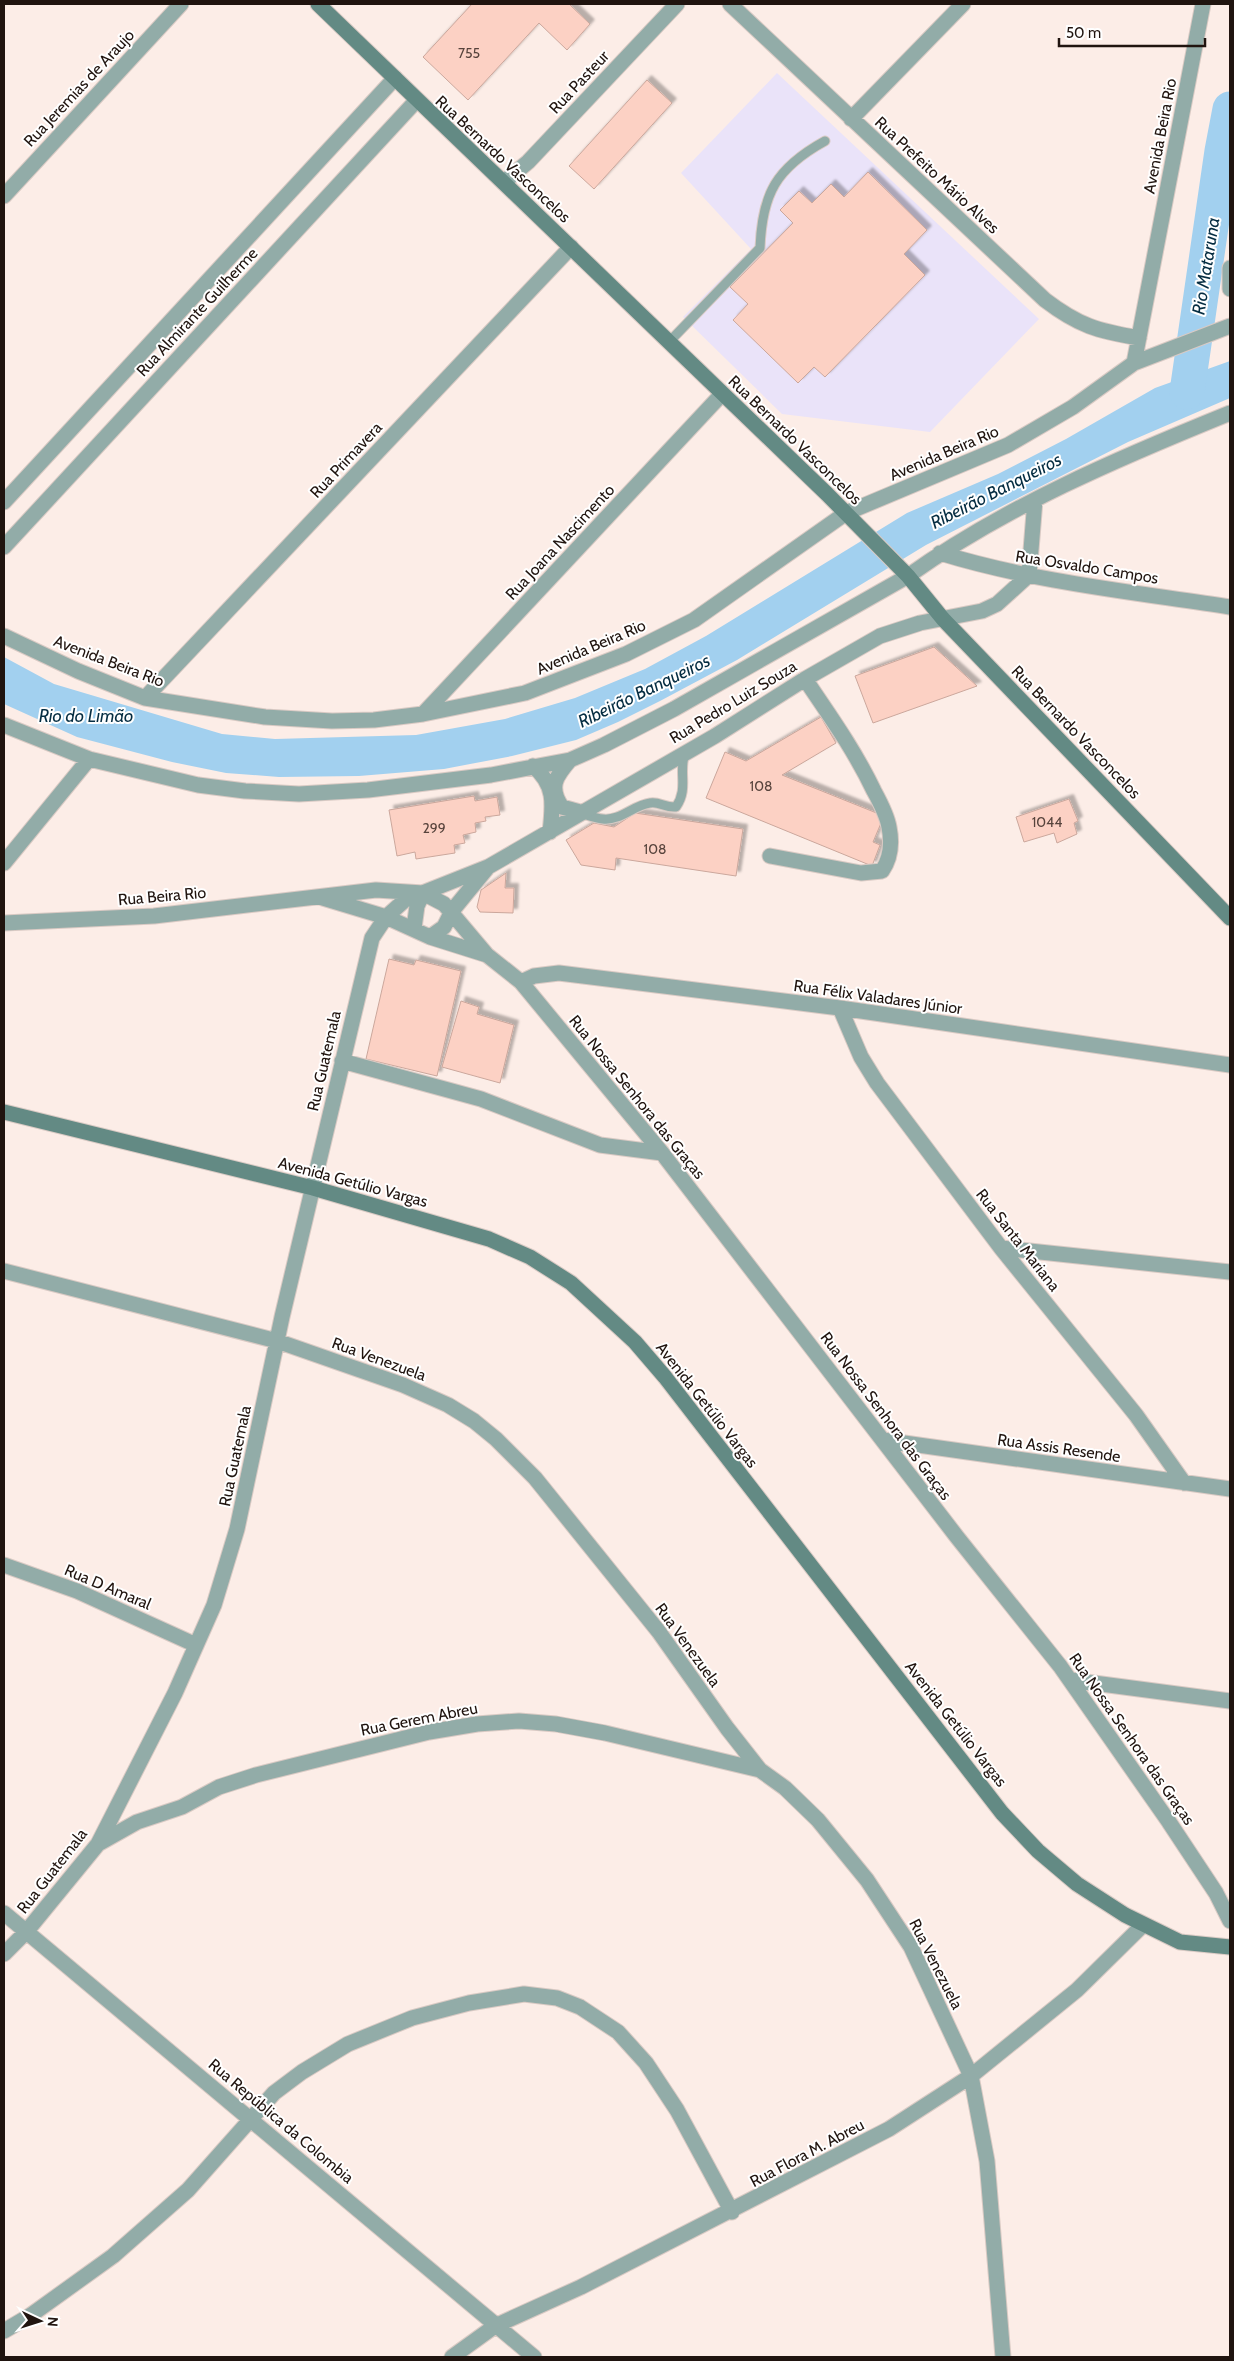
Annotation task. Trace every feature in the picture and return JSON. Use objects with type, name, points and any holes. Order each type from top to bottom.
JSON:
[{"type":"main road","name":"Rua Bernardo Vasconcelos","points":[[318,4],[395,78],[416,101],[504,182],[905,572],[943,619],[1230,918]]},
{"type":"main road","name":"Avenida Getúlio Vargas","points":[[4,1112],[313,1188],[488,1239],[530,1257],[571,1283],[635,1342],[665,1377],[1002,1813],[1038,1851],[1077,1884],[1143,1925],[1180,1942],[1230,1947]]},
{"type":"street","name":"Rua Jeremias de Araujo","points":[[4,196],[181,4]]},
{"type":"street","name":"Rua Pasteur","points":[[504,182],[528,162],[676,4]]},
{"type":"street","name":"Rua Prefeito Mário Alves","points":[[730,4],[1045,300],[1067,317],[1087,327],[1139,338]]},
{"type":"street","points":[[851,119],[963,4]]},
{"type":"street","name":"Avenida Beira Rio","points":[[1134,363],[1203,4]]},
{"type":"street","name":"Rua Almirante Guilherme","points":[[4,502],[395,78]]},
{"type":"street","name":"Rua Almirante Guilherme","points":[[4,547],[416,101]]},
{"type":"street","name":"Rua Primavera","points":[[145,698],[571,247]]},
{"type":"street","points":[[1230,268],[1230,289]]},
{"type":"street","name":"Avenida Beira Rio","points":[[4,636],[78,671],[145,698],[265,717],[340,721],[374,720],[423,714],[525,693],[626,654],[694,620],[846,513],[1008,445],[1073,407],[1134,363],[1226,328]]},
{"type":"street","name":"Rua Joana Nascimento","points":[[423,714],[722,394]]},
{"type":"street","points":[[4,725],[89,759],[198,785],[245,791],[299,794],[421,785],[491,775],[570,760],[674,709],[905,572],[1035,500],[1156,443],[1230,413]]},
{"type":"street","points":[[1029,575],[1035,500]]},
{"type":"street","name":"Rua Osvaldo Campos","points":[[940,553],[991,568],[1230,607]]},
{"type":"street","name":"Rua Pedro Luiz Souza","points":[[550,832],[580,812],[694,747],[805,679],[880,636],[901,628],[982,611],[997,604],[1029,575]]},
{"type":"street","points":[[770,856],[862,873],[882,871],[888,862],[891,849],[889,825],[860,763],[805,679]]},
{"type":"street","points":[[4,863],[89,759]]},
{"type":"street","points":[[570,760],[557,775],[554,790],[562,807],[580,812]]},
{"type":"street","points":[[533,766],[544,774],[551,791],[553,808],[550,832]]},
{"type":"street","name":"Rua Beira Rio","points":[[386,917],[405,900],[488,866],[550,832]]},
{"type":"street","name":"Rua Beira Rio","points":[[322,898],[386,917],[414,928],[430,937],[444,927],[452,911],[488,866]]},
{"type":"street","name":"Rua Beira Rio","points":[[4,923],[154,916],[322,898],[340,893],[376,890],[423,893],[437,899],[452,911]]},
{"type":"street","points":[[414,928],[417,906],[423,893]]},
{"type":"street","name":"Rua Nossa Senhora das Graças","points":[[452,911],[487,955],[521,982],[662,1153],[957,1537],[1071,1680],[1216,1893],[1230,1921]]},
{"type":"street","name":"Rua Guatemala","points":[[4,1954],[26,1932],[98,1844],[158,1728],[214,1605],[237,1529],[277,1341],[372,938],[386,917]]},
{"type":"street","name":"Rua Nossa Senhora das Graças","points":[[430,937],[487,955]]},
{"type":"street","name":"Rua Félix Valadares Júnior","points":[[521,982],[534,976],[559,973],[840,1008],[1230,1065]]},
{"type":"street","name":"Rua Santa Mariana","points":[[840,1008],[861,1058],[877,1083],[1002,1248],[1136,1415],[1184,1484]]},
{"type":"street","points":[[342,1061],[480,1099],[600,1145],[662,1153]]},
{"type":"street","points":[[1002,1248],[1230,1272]]},
{"type":"street","name":"Rua Venezuela","points":[[4,1271],[277,1341],[403,1385],[439,1401],[474,1421],[496,1439],[535,1478],[659,1632],[727,1728],[760,1770],[785,1788],[818,1820],[867,1880],[911,1947],[971,2076],[987,2161],[1001,2356]]},
{"type":"street","name":"Rua Assis Resende","points":[[883,1440],[1230,1489]]},
{"type":"street","name":"Rua D Amaral","points":[[4,1565],[77,1591],[196,1645]]},
{"type":"street","points":[[1071,1680],[1230,1701]]},
{"type":"street","name":"Rua Gerem Abreu","points":[[98,1844],[137,1822],[182,1807],[219,1787],[256,1775],[429,1732],[477,1724],[519,1720],[556,1724],[605,1732],[760,1770]]},
{"type":"street","name":"Rua República da Colombia","points":[[4,1913],[534,2357]]},
{"type":"street","name":"Rua Flora M. Abreu","points":[[452,2357],[495,2326],[582,2288],[889,2130],[971,2076],[1077,1990],[1143,1925]]},
{"type":"street","points":[[4,2331],[31,2315],[113,2256],[188,2190],[251,2118],[284,2085],[348,2044],[412,2018],[469,2003],[524,1994],[557,1998],[580,2006],[618,2032],[646,2063],[677,2110],[732,2212]]},
{"type":"lane","points":[[669,342],[760,248],[761,221],[770,190],[800,155],[825,141]]},
{"type":"lane","points":[[580,812],[603,820],[616,818],[650,803],[658,803],[666,808],[676,808],[683,798],[682,763],[684,753],[694,747]]},
{"type":"shaded area","points":[[777,73],[1039,319],[930,432],[782,414],[683,317],[751,249],[681,173]]},
{"type":"water","name":"Rio do Limão","points":[[1230,361],[1230,398],[1128,442],[926,545],[737,660],[618,722],[576,740],[512,756],[444,769],[359,776],[279,777],[226,773],[172,762],[77,737],[4,704],[4,657],[54,684],[222,734],[275,739],[416,735],[505,719],[575,698],[645,669],[706,636],[907,513],[998,474],[1066,439],[1155,388]]},
{"type":"building","points":[[472,4],[569,4],[590,24],[567,50],[539,23],[468,100],[423,57]]},
{"type":"building","points":[[647,80],[672,103],[594,189],[569,166]]},
{"type":"building","points":[[868,172],[927,230],[904,254],[925,275],[825,377],[814,367],[798,383],[733,320],[748,304],[730,287],[793,223],[780,210],[799,191],[812,203],[831,184],[844,197]]},
{"type":"building","points":[[934,647],[977,686],[873,723],[855,676]]},
{"type":"building","points":[[821,717],[836,743],[782,775],[884,816],[873,842],[880,845],[872,866],[706,798],[725,752],[746,761]]},
{"type":"building","points":[[474,796],[475,801],[497,797],[500,815],[485,817],[486,821],[475,823],[476,832],[463,835],[465,843],[454,845],[455,853],[416,859],[415,852],[397,856],[389,810]]},
{"type":"building","points":[[1069,799],[1078,821],[1074,823],[1077,834],[1057,843],[1054,833],[1024,842],[1016,817]]},
{"type":"building","points":[[635,813],[743,829],[736,876],[616,858],[615,870],[581,865],[566,840],[594,823],[614,827]]},
{"type":"building","points":[[506,873],[505,888],[514,888],[513,913],[480,912],[477,907],[481,890]]},
{"type":"building","points":[[389,959],[414,965],[416,960],[461,971],[437,1076],[366,1059]]},
{"type":"building","points":[[461,1001],[479,1007],[477,1014],[514,1025],[500,1083],[442,1067]]},
{"type":"waterway","name":"Rio Mataruna","points":[[1187,392],[1222,151],[1230,109]]},
{"type":"water label","name":"Ribeirão Banqueiros","points":[[996,491]]},
{"type":"water label","name":"Ribeirão Banqueiros","points":[[644,691]]}]
